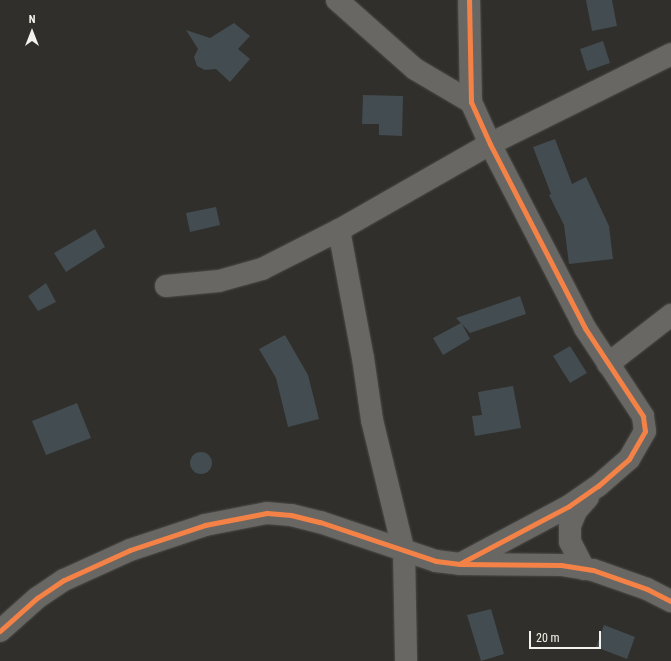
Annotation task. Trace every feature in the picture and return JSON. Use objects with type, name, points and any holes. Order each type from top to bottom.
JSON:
[{"type":"street","points":[[337,0],[415,69],[471,102]]},
{"type":"street","points":[[460,564],[569,506],[598,486],[629,459],[645,431],[643,416],[585,328],[490,144],[471,102],[469,0]]},
{"type":"street","points":[[166,286],[219,281],[262,269],[339,230],[490,144],[669,60]]},
{"type":"street","points":[[339,230],[363,358],[372,420],[404,552],[406,661]]},
{"type":"street","points":[[608,364],[671,315]]},
{"type":"street","points":[[584,569],[570,542],[570,526],[576,511],[598,486]]},
{"type":"street","points":[[0,631],[37,598],[64,580],[130,550],[205,525],[267,513],[291,515],[374,539],[404,552],[460,564],[501,563],[584,569],[647,589],[671,601]]},
{"type":"building","points":[[586,0],[612,0],[617,26],[592,31]]},
{"type":"building","points":[[234,23],[250,36],[238,49],[250,59],[230,82],[216,69],[205,70],[197,66],[194,57],[198,49],[186,30],[210,38]]},
{"type":"building","points":[[603,41],[610,63],[587,71],[580,49]]},
{"type":"building","points":[[363,95],[403,96],[402,136],[379,135],[379,124],[362,124]]},
{"type":"building","points":[[555,139],[572,184],[586,177],[609,226],[613,259],[569,264],[564,225],[549,195],[551,194],[533,147]]},
{"type":"building","points":[[216,207],[220,225],[190,232],[186,213]]},
{"type":"building","points":[[95,229],[105,247],[66,272],[54,253]]},
{"type":"building","points":[[46,283],[56,302],[38,311],[28,296]]},
{"type":"building","points":[[520,296],[526,314],[470,333],[462,324],[470,339],[443,355],[433,338],[461,323],[456,318]]},
{"type":"building","points":[[285,335],[308,375],[319,419],[288,427],[276,378],[259,349]]},
{"type":"building","points":[[570,346],[587,373],[570,383],[553,356]]},
{"type":"building","points":[[513,386],[521,428],[475,436],[472,416],[482,415],[478,392]]},
{"type":"building","points":[[77,403],[91,438],[46,455],[32,421]]},
{"type":"building","points":[[201,452],[209,455],[212,463],[209,471],[201,474],[193,471],[190,463],[193,455]]},
{"type":"building","points":[[491,609],[504,654],[481,661],[467,615]]},
{"type":"building","points":[[604,625],[635,637],[627,659],[596,647]]},
{"type":"cycle path","points":[[461,563],[569,506],[598,486],[629,459],[645,431],[643,416],[585,328],[490,144],[471,102],[469,0]]},
{"type":"cycle path","points":[[0,631],[37,598],[64,580],[130,550],[205,525],[267,513],[291,515],[320,522],[436,561],[460,564],[561,565],[593,570],[647,589],[671,601]]}]
